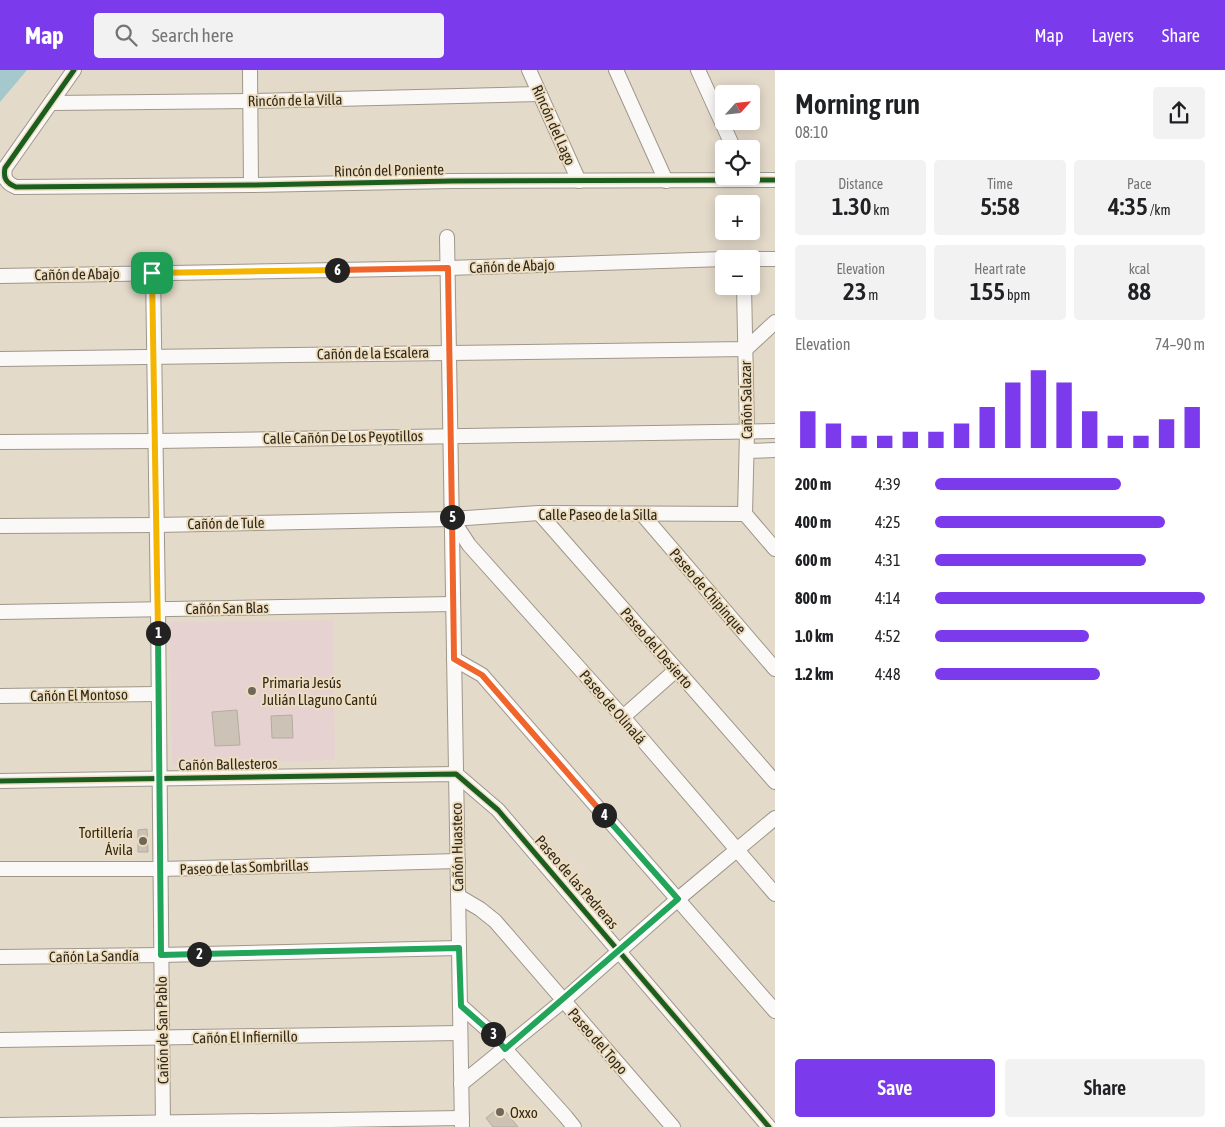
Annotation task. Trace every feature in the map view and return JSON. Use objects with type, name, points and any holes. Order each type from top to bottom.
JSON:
[{"type":"street","points":[[51,103],[74,70]]},
{"type":"street","points":[[250,70],[251,185]]},
{"type":"street","name":"Rincón del Lago","points":[[528,70],[579,181]]},
{"type":"street","points":[[616,70],[666,181]]},
{"type":"street","points":[[698,70],[730,140]]},
{"type":"street","name":"Rincón de la Villa","points":[[51,103],[251,101],[539,94]]},
{"type":"street","name":"Rincón del Poniente","points":[[51,103],[5,168],[6,181],[16,187],[715,179]]},
{"type":"street","name":"Rincón del Poniente","points":[[760,179],[775,180]]},
{"type":"street","name":"Cañón Huasteco","points":[[447,237],[462,1122]]},
{"type":"street","name":"Cañón de Abajo","points":[[0,276],[448,268],[715,259]]},
{"type":"street","points":[[760,259],[775,259]]},
{"type":"street","name":"Cañón de San Pablo","points":[[152,273],[156,441],[163,1124]]},
{"type":"street","name":"Cañón Salazar","points":[[744,295],[747,432],[745,514]]},
{"type":"street","points":[[746,349],[775,322]]},
{"type":"street","name":"Cañón de la Escalera","points":[[0,359],[746,349]]},
{"type":"street","name":"Calle Cañón De Los Peyotillos","points":[[0,442],[775,431]]},
{"type":"street","points":[[747,451],[775,450]]},
{"type":"street","name":"Calle Paseo de la Silla","points":[[452,519],[539,513],[745,514]]},
{"type":"street","name":"Paseo del Desierto","points":[[539,513],[775,782]]},
{"type":"street","name":"Paseo de Chipinque","points":[[642,514],[775,669]]},
{"type":"street","points":[[745,514],[775,549]]},
{"type":"street","name":"Cañón de Tule","points":[[0,526],[452,519]]},
{"type":"street","name":"Paseo de Olinalá","points":[[452,519],[469,544],[623,717],[775,894]]},
{"type":"street","name":"Cañón San Blas","points":[[0,612],[453,604]]},
{"type":"street","points":[[454,659],[482,675],[775,1011]]},
{"type":"street","points":[[623,717],[676,670]]},
{"type":"street","name":"Cañón El Montoso","points":[[0,696],[158,694]]},
{"type":"street","name":"Cañón Ballesteros","points":[[0,781],[456,774]]},
{"type":"street","name":"Paseo de las Pedreras","points":[[456,774],[498,810],[768,1123]]},
{"type":"street","points":[[461,1084],[563,1001],[678,899],[775,818]]},
{"type":"street","name":"Paseo de las Sombrillas","points":[[0,869],[160,869],[458,861]]},
{"type":"street","name":"Paseo del Topo","points":[[458,896],[495,920],[673,1127]]},
{"type":"street","name":"Cañón La Sandía","points":[[0,957],[459,948]]},
{"type":"street","points":[[461,1006],[490,1032],[574,1127]]},
{"type":"street","name":"Cañón El Infiernillo","points":[[0,1040],[460,1033]]},
{"type":"street","points":[[0,1125],[462,1122]]},
{"type":"shaded area","name":"Primaria Jesús Julián Llaguno Cantú","points":[[333,620],[335,760],[172,765],[169,622]]},
{"type":"water","points":[[0,70],[27,70],[0,102]]},
{"type":"building","points":[[237,710],[240,745],[215,746],[212,712]]},
{"type":"building","points":[[292,715],[293,738],[272,738],[271,716]]},
{"type":"building","name":"Tortillería Ávila","points":[[147,829],[148,852],[138,852],[138,830]]},
{"type":"building","name":"Oxxo","points":[[501,1106],[518,1127],[493,1127],[486,1118]]},
{"type":"cycle path","points":[[74,70],[5,168],[4,175],[6,180],[16,187],[452,181],[775,180]]},
{"type":"cycle path","points":[[0,781],[456,774],[498,810],[769,1127]]},
{"type":"place","name":"Primaria Jesús Julián Llaguno Cantú","points":[[252,691]]},
{"type":"place","name":"Tortillería Ávila","points":[[143,841]]},
{"type":"place","name":"Oxxo","points":[[500,1112]]},
{"type":"route","points":[[448,268],[454,659],[482,675],[678,899],[563,1001],[505,1049],[472,1014],[461,1006],[459,948],[161,955],[156,441],[152,273],[448,268]]}]
